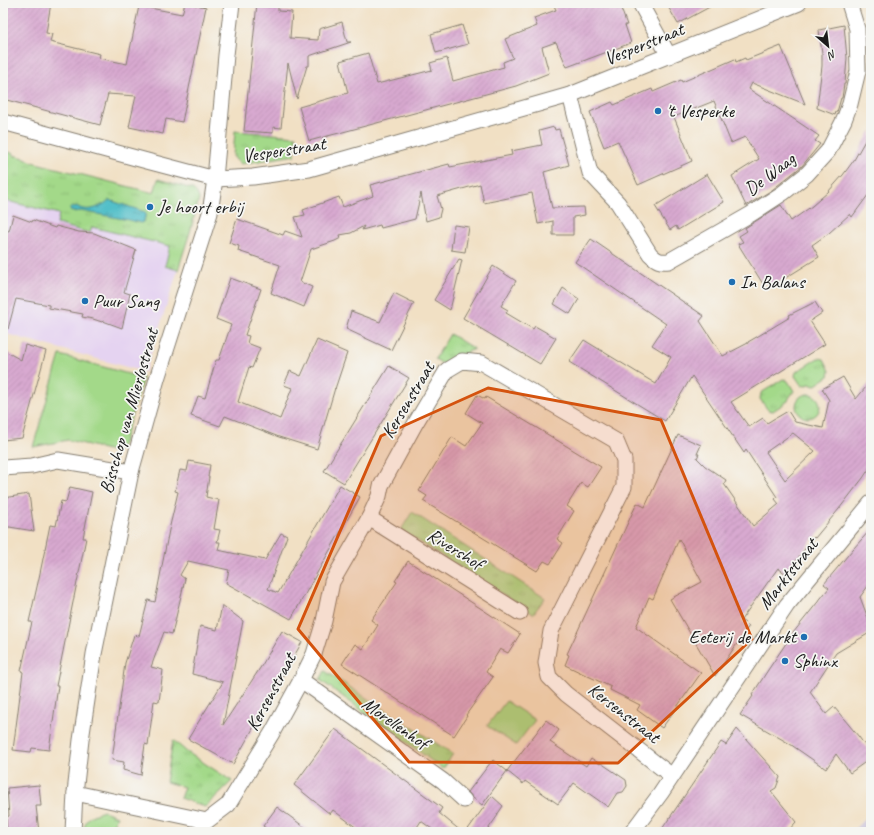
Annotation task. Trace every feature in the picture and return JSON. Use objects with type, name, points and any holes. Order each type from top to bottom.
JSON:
[{"type":"street","name":"Bisschop van Mierlostraat","points":[[73,832],[75,793],[81,740],[94,654],[130,472],[157,380],[210,213],[215,178],[232,3]]},
{"type":"street","points":[[640,3],[669,56]]},
{"type":"street","name":"Vesperstraat","points":[[3,122],[215,178],[253,177],[309,169],[570,95],[799,3]]},
{"type":"street","name":"De Waag","points":[[570,95],[590,173],[618,203],[650,254],[656,260],[663,262],[669,261],[751,214],[783,193],[807,174],[828,151],[844,120],[850,104],[858,71],[857,29],[849,3]]},
{"type":"street","name":"Kersenstraat","points":[[75,793],[207,826],[228,805],[272,733],[314,654],[324,621],[332,582],[369,518],[379,496],[381,486],[447,370],[462,361],[482,363],[616,441],[624,460],[624,487],[551,631],[546,663],[548,677],[566,694],[672,776]]},
{"type":"street","points":[[3,468],[32,466],[58,460],[130,472]]},
{"type":"street","name":"Marktstraat","points":[[632,832],[672,776],[787,605],[871,502]]},
{"type":"street","name":"Rivershof","points":[[369,518],[520,613]]},
{"type":"street","name":"Morellenhof","points":[[301,680],[443,781],[464,800]]},
{"type":"highlighted area","points":[[488,388],[661,420],[752,639],[618,763],[409,762],[298,629],[381,436]]},
{"type":"shaded area","name":"Puur Sang","points":[[3,200],[60,214],[57,224],[90,233],[92,227],[170,246],[165,266],[178,270],[145,372],[3,333]]},
{"type":"shaded area","points":[[871,812],[871,832],[852,832]]},
{"type":"green space","points":[[235,131],[296,136],[295,155],[241,164],[233,156]]},
{"type":"green space","points":[[7,152],[13,153],[13,155],[25,158],[32,162],[154,193],[158,179],[192,189],[197,193],[199,199],[178,270],[165,266],[170,246],[92,227],[90,233],[57,224],[59,214],[3,200],[3,166]]},
{"type":"green space","points":[[450,334],[474,349],[443,364],[435,359]]},
{"type":"green space","points":[[60,355],[143,378],[123,444],[116,452],[68,440],[33,447]]},
{"type":"green space","points":[[818,358],[824,359],[830,371],[829,376],[814,386],[810,384],[802,386],[795,376],[796,372]]},
{"type":"green space","points":[[783,379],[788,381],[794,391],[788,401],[773,411],[768,410],[760,399],[761,393]]},
{"type":"green space","points":[[808,394],[817,397],[820,406],[817,415],[808,418],[799,415],[796,406],[799,397]]},
{"type":"green space","points":[[412,512],[545,598],[533,614],[401,530]]},
{"type":"green space","points":[[325,671],[453,754],[443,769],[320,680]]},
{"type":"green space","points":[[506,701],[535,720],[516,745],[487,726]]},
{"type":"green space","points":[[173,740],[187,752],[232,781],[205,807],[180,798],[184,787],[166,782]]},
{"type":"green space","points":[[104,811],[117,816],[110,832],[84,832],[85,823],[87,820],[92,815]]},
{"type":"water","points":[[109,200],[145,212],[144,221],[141,223],[81,211],[72,212],[70,210],[70,208],[76,206],[85,209],[93,209]]},
{"type":"building","points":[[3,3],[51,3],[46,33],[52,34],[50,42],[100,54],[99,58],[127,64],[139,6],[182,14],[185,3],[206,7],[182,122],[166,119],[163,134],[129,127],[136,96],[108,94],[100,125],[3,99]]},
{"type":"building","points":[[257,3],[278,3],[278,11],[292,12],[290,38],[318,40],[319,29],[342,22],[347,42],[351,42],[309,56],[309,66],[307,66],[297,99],[288,63],[281,128],[273,127],[273,133],[244,131]]},
{"type":"building","points":[[553,3],[619,3],[627,25],[625,25],[631,43],[567,67],[556,42],[542,47],[549,73],[516,86],[309,141],[299,107],[348,93],[340,61],[368,53],[377,84],[432,70],[430,63],[447,58],[453,81],[504,67],[503,62],[513,58],[505,39],[537,26],[534,18],[556,10]]},
{"type":"building","points":[[666,3],[717,3],[678,24]]},
{"type":"building","points":[[462,25],[468,44],[436,53],[431,34]]},
{"type":"building","points":[[844,25],[847,58],[845,84],[842,98],[835,115],[817,108],[822,66],[819,30]]},
{"type":"building","points":[[781,46],[805,104],[752,83],[749,89],[819,136],[815,141],[820,144],[802,166],[772,190],[746,206],[732,176],[759,159],[745,137],[731,143],[714,101],[674,117],[692,161],[638,185],[618,141],[604,147],[590,112],[612,102],[614,105],[652,89],[653,92],[681,80],[682,82],[735,59],[736,62],[745,58],[746,60]]},
{"type":"building","points":[[554,127],[555,130],[559,129],[569,165],[544,172],[552,208],[584,207],[585,215],[573,217],[573,235],[553,235],[553,221],[538,224],[532,193],[484,203],[480,184],[437,196],[441,209],[439,217],[426,221],[421,193],[415,219],[381,228],[380,225],[362,230],[364,226],[351,233],[340,235],[341,238],[335,241],[311,249],[300,282],[312,287],[304,307],[271,293],[280,265],[238,251],[239,246],[229,243],[237,219],[283,235],[285,231],[302,237],[295,217],[305,215],[303,210],[339,197],[343,207],[373,196],[370,185],[449,164],[450,167],[512,155],[511,151],[542,145],[539,131]]},
{"type":"building","points":[[871,130],[871,191],[852,217],[850,214],[829,233],[812,245],[819,257],[771,287],[767,281],[763,284],[738,244],[743,242],[739,236],[747,231],[745,228],[781,205],[791,221],[812,206],[828,192],[843,175],[854,160]]},
{"type":"building","points":[[707,174],[724,202],[678,230],[676,226],[670,230],[655,206]]},
{"type":"building","points":[[13,215],[55,228],[56,226],[79,232],[94,233],[136,250],[124,292],[130,294],[122,328],[103,321],[82,317],[83,314],[49,308],[49,305],[16,299],[8,329],[3,328],[3,230],[9,231]]},
{"type":"building","points":[[454,225],[469,227],[465,252],[451,250]]},
{"type":"building","points":[[591,239],[704,316],[700,321],[723,356],[748,343],[790,317],[789,315],[815,302],[822,313],[810,321],[825,344],[731,402],[749,427],[763,418],[767,423],[788,411],[795,422],[823,428],[829,400],[822,389],[843,377],[856,399],[871,381],[871,466],[839,509],[815,538],[814,537],[786,574],[778,568],[741,620],[749,626],[715,676],[670,599],[702,582],[679,539],[653,599],[649,597],[636,627],[701,673],[662,728],[637,710],[640,705],[610,690],[611,687],[565,665],[569,655],[567,654],[637,503],[645,507],[678,435],[701,445],[697,458],[705,466],[726,480],[724,484],[753,526],[779,504],[775,499],[777,497],[746,450],[744,453],[692,376],[665,421],[569,362],[584,340],[656,384],[671,357],[652,345],[666,324],[575,262]],"holes":[[[793,433],[815,451],[785,480],[766,452]]]},
{"type":"building","points":[[459,259],[462,260],[450,310],[434,300]]},
{"type":"building","points":[[493,266],[516,281],[501,306],[508,310],[506,313],[533,329],[535,326],[556,338],[540,364],[463,318]]},
{"type":"building","points":[[230,278],[261,289],[245,335],[249,336],[247,343],[260,348],[252,368],[249,367],[238,402],[280,419],[292,388],[284,385],[290,371],[301,376],[317,340],[347,353],[317,449],[279,437],[225,416],[220,426],[191,416],[198,396],[205,398],[216,360],[219,360],[231,325],[216,319]]},
{"type":"building","points":[[563,288],[579,299],[570,314],[554,304]]},
{"type":"building","points":[[394,293],[414,303],[391,350],[346,329],[351,311],[380,322]]},
{"type":"building","points":[[25,345],[46,351],[22,438],[3,440],[3,350],[21,360]]},
{"type":"building","points":[[389,366],[409,378],[344,483],[324,471]]},
{"type":"building","points":[[477,395],[485,399],[486,397],[601,467],[588,487],[581,483],[567,506],[574,511],[557,539],[563,543],[550,564],[544,561],[537,571],[423,501],[427,496],[419,491],[452,437],[466,446],[482,423],[466,413]]},
{"type":"building","points":[[189,461],[210,465],[206,497],[219,500],[214,529],[220,530],[217,542],[220,542],[218,550],[265,560],[281,533],[287,536],[268,589],[278,593],[340,485],[360,497],[291,619],[226,583],[229,570],[188,561],[180,575],[185,579],[172,634],[164,632],[151,667],[163,670],[159,702],[154,701],[148,745],[145,744],[141,775],[123,770],[124,762],[112,760],[125,663],[134,635],[139,636],[148,600],[155,602],[178,492],[175,491],[180,470],[187,471]]},
{"type":"building","points":[[70,487],[92,492],[83,538],[86,538],[56,686],[58,686],[49,750],[32,748],[31,752],[13,750],[23,672],[21,671],[32,622],[29,622],[50,525],[56,526],[61,501],[66,502]]},
{"type":"building","points":[[29,494],[34,531],[3,526],[3,498]]},
{"type":"building","points":[[871,529],[871,582],[860,597],[871,626],[871,632],[836,653],[810,692],[826,714],[834,707],[871,754],[871,758],[850,773],[836,754],[826,769],[790,744],[740,715],[793,633],[829,588],[824,584]]},
{"type":"building","points":[[408,561],[520,634],[508,653],[500,649],[486,672],[493,677],[466,715],[467,716],[454,736],[342,664],[355,644],[363,649],[378,625],[371,620],[397,582],[395,581]]},
{"type":"building","points":[[222,605],[243,621],[223,725],[282,631],[302,642],[233,764],[188,739],[223,682],[192,674],[200,626],[217,630]]},
{"type":"building","points":[[546,720],[559,730],[550,742],[586,766],[591,758],[600,764],[601,763],[626,780],[627,786],[623,792],[617,793],[608,807],[574,783],[558,804],[525,781],[523,784],[507,771]]},
{"type":"building","points":[[335,729],[442,808],[439,813],[462,832],[436,832],[421,821],[414,832],[362,832],[333,810],[330,814],[294,785]]},
{"type":"building","points":[[737,729],[780,777],[776,788],[771,791],[796,822],[787,832],[660,832],[721,742],[726,745]]},
{"type":"building","points":[[493,760],[507,771],[482,805],[468,792]]},
{"type":"building","points":[[39,785],[41,806],[36,806],[39,832],[7,832],[6,817],[9,816],[7,788]]},
{"type":"building","points":[[492,796],[503,806],[486,832],[466,832]]},
{"type":"building","points":[[277,807],[311,832],[271,832],[263,826]]},
{"type":"place","name":"'t Vesperke","points":[[658,111]]},
{"type":"place","name":"Je hoort erbij","points":[[150,207]]},
{"type":"place","name":"In Balans","points":[[732,282]]},
{"type":"place","name":"Puur Sang","points":[[85,301]]},
{"type":"place","name":"Eeterij de Markt","points":[[804,637]]},
{"type":"place","name":"Sphinx","points":[[785,661]]}]
